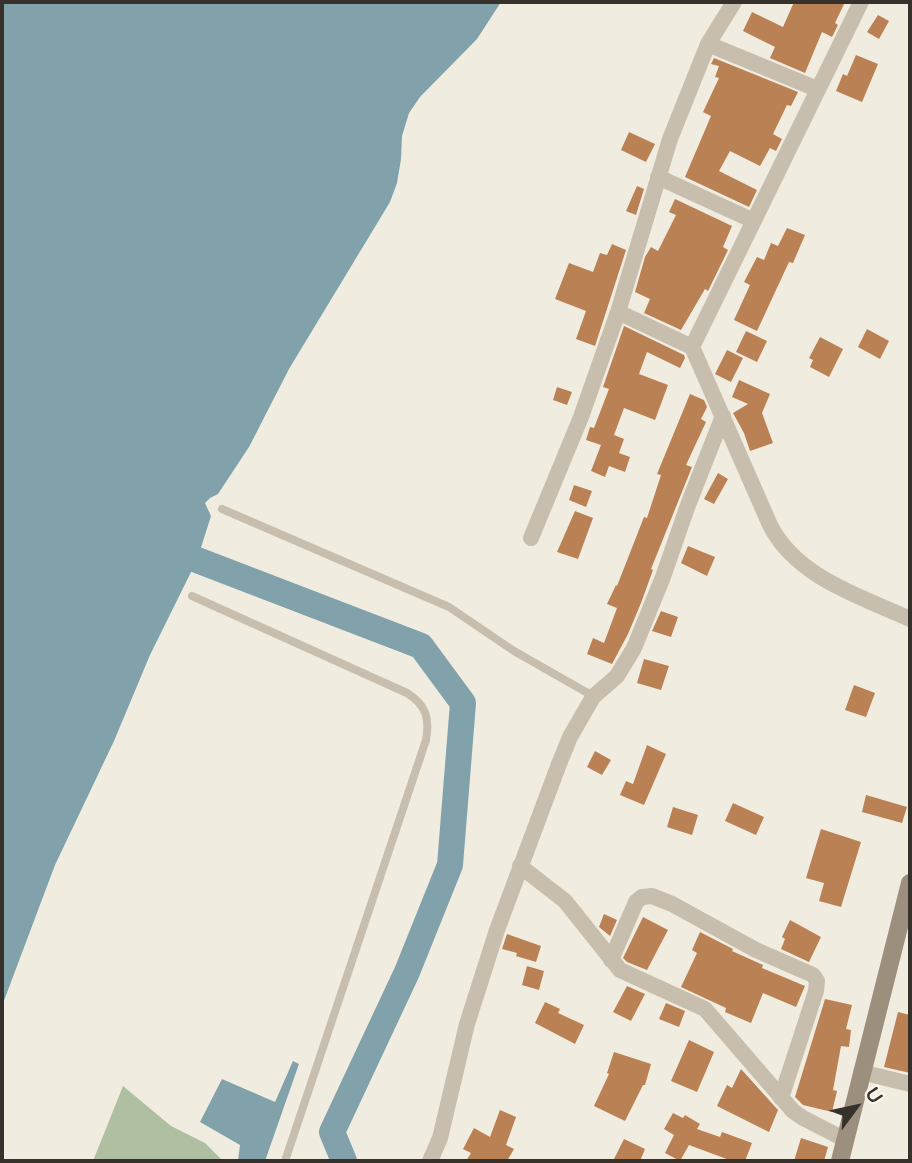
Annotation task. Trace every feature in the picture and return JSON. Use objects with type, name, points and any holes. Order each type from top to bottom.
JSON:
[{"type":"main road","points":[[840,1161],[910,883]]},
{"type":"street","points":[[531,538],[581,417],[618,312],[670,139],[708,44],[734,2]]},
{"type":"street","points":[[692,347],[861,2]]},
{"type":"street","points":[[708,44],[817,89]]},
{"type":"street","points":[[657,177],[754,222]]},
{"type":"street","points":[[618,312],[692,347],[774,532],[786,550],[815,574],[910,620]]},
{"type":"street","points":[[430,1161],[440,1138],[467,1024],[520,866],[570,737],[593,696],[617,676],[634,648],[723,416]]},
{"type":"street","points":[[520,866],[565,901],[611,960],[627,974],[705,1009],[781,1098],[803,1118],[845,1139]]},
{"type":"street","points":[[611,960],[636,902],[642,897],[652,896],[672,904],[756,950],[813,975],[817,981],[816,991],[781,1098]]},
{"type":"street","points":[[861,1072],[910,1084]]},
{"type":"lane","points":[[222,509],[449,607],[514,651],[593,696]]},
{"type":"lane","points":[[192,596],[407,693],[422,704],[428,717],[426,740],[285,1161]]},
{"type":"green space","points":[[123,1086],[171,1126],[205,1143],[223,1161],[93,1161]]},
{"type":"water","points":[[2,2],[501,2],[477,39],[420,97],[409,113],[402,136],[397,183],[390,202],[289,369],[249,447],[218,494],[205,503],[211,516],[197,560],[150,655],[114,741],[55,865],[2,1006]]},
{"type":"water","points":[[293,1061],[299,1064],[265,1161],[238,1161],[240,1145],[200,1122],[222,1079],[275,1102]]},
{"type":"building","points":[[794,2],[845,2],[832,37],[822,32],[805,73],[770,58],[775,47],[743,31],[752,12],[783,27]]},
{"type":"building","points":[[878,15],[889,21],[879,39],[867,32]]},
{"type":"building","points":[[856,55],[878,64],[862,102],[836,91],[843,74],[847,76]]},
{"type":"building","points":[[714,58],[798,92],[791,106],[787,105],[773,134],[782,139],[776,151],[770,148],[760,166],[730,151],[719,171],[757,190],[749,207],[685,177],[711,116],[703,112],[719,78],[715,77],[719,66],[711,64]]},
{"type":"building","points":[[629,132],[655,144],[646,162],[621,150]]},
{"type":"building","points":[[637,186],[644,189],[636,215],[626,211]]},
{"type":"building","points":[[675,199],[732,226],[723,247],[728,250],[708,291],[705,289],[681,330],[644,313],[650,299],[635,292],[645,257],[651,247],[658,251],[676,215],[669,212]]},
{"type":"building","points":[[787,228],[805,235],[793,263],[789,262],[757,331],[734,320],[750,285],[744,282],[757,257],[764,260],[771,243],[778,246]]},
{"type":"building","points":[[612,244],[626,250],[595,346],[576,339],[586,311],[555,299],[569,263],[593,272],[600,253],[607,255]]},
{"type":"building","points":[[624,326],[684,355],[685,358],[680,368],[647,352],[639,374],[668,385],[655,420],[624,408],[614,435],[624,439],[619,453],[630,457],[625,472],[609,466],[605,477],[591,471],[601,445],[586,440],[590,427],[594,428],[609,389],[603,387]]},
{"type":"building","points":[[867,329],[889,341],[880,359],[858,347]]},
{"type":"building","points":[[746,331],[767,341],[757,362],[736,352]]},
{"type":"building","points":[[820,337],[843,349],[829,377],[810,367],[813,360],[809,358]]},
{"type":"building","points":[[727,350],[743,358],[731,382],[715,374]]},
{"type":"building","points":[[739,380],[770,394],[762,413],[773,443],[750,451],[733,413],[748,404],[732,397]]},
{"type":"building","points":[[557,387],[572,392],[567,405],[553,400]]},
{"type":"building","points":[[690,394],[704,400],[707,407],[701,419],[706,422],[686,465],[692,467],[651,569],[653,570],[641,603],[612,664],[587,654],[593,638],[604,643],[617,608],[607,604],[617,586],[644,517],[647,518],[661,475],[657,474]]},
{"type":"building","points":[[718,473],[728,479],[714,504],[704,499]]},
{"type":"building","points":[[574,485],[592,491],[586,507],[569,500]]},
{"type":"building","points":[[575,511],[593,518],[578,559],[557,552]]},
{"type":"building","points":[[688,546],[715,557],[707,576],[681,563]]},
{"type":"building","points":[[661,611],[678,617],[671,637],[652,631]]},
{"type":"building","points":[[644,659],[669,666],[661,690],[637,683]]},
{"type":"building","points":[[854,685],[875,693],[866,717],[845,710]]},
{"type":"building","points":[[647,745],[666,754],[644,805],[620,795],[626,781],[633,784]]},
{"type":"building","points":[[595,751],[611,760],[602,775],[587,767]]},
{"type":"building","points":[[866,795],[907,807],[902,823],[862,812]]},
{"type":"building","points":[[733,803],[764,817],[756,835],[725,821]]},
{"type":"building","points":[[673,807],[698,815],[692,835],[667,827]]},
{"type":"building","points":[[821,829],[861,842],[841,907],[819,901],[824,883],[806,878]]},
{"type":"building","points":[[604,914],[617,920],[610,936],[599,927]]},
{"type":"building","points":[[643,917],[668,930],[647,970],[623,958]]},
{"type":"building","points":[[790,920],[821,937],[809,962],[781,949],[785,939],[782,937]]},
{"type":"building","points":[[700,932],[763,965],[762,968],[805,986],[796,1007],[763,993],[751,1023],[725,1012],[726,1008],[681,987],[697,953],[692,950]]},
{"type":"building","points":[[507,934],[541,946],[536,962],[502,949]]},
{"type":"building","points":[[527,966],[544,971],[539,990],[522,985]]},
{"type":"building","points":[[627,986],[645,994],[631,1021],[613,1012]]},
{"type":"building","points":[[825,999],[852,1005],[846,1029],[851,1030],[849,1047],[841,1046],[833,1090],[837,1091],[832,1112],[803,1105],[795,1097]]},
{"type":"building","points":[[545,1002],[560,1009],[558,1013],[584,1025],[575,1044],[535,1023]]},
{"type":"building","points":[[666,1003],[685,1011],[679,1027],[659,1019]]},
{"type":"building","points":[[898,1012],[910,1015],[910,1073],[884,1067]]},
{"type":"building","points":[[689,1040],[714,1052],[697,1092],[671,1081]]},
{"type":"building","points":[[614,1052],[651,1064],[645,1085],[625,1121],[594,1106],[609,1074],[607,1073]]},
{"type":"building","points":[[741,1069],[778,1110],[769,1132],[717,1106],[727,1085],[732,1088]]},
{"type":"building","points":[[500,1110],[516,1117],[506,1145],[514,1149],[507,1161],[466,1161],[471,1153],[463,1149],[474,1128],[490,1137]]},
{"type":"building","points":[[673,1113],[683,1118],[685,1115],[700,1124],[697,1129],[720,1137],[722,1132],[752,1143],[745,1161],[732,1161],[689,1145],[680,1161],[665,1153],[674,1135],[664,1129]]},
{"type":"building","points":[[801,1138],[828,1147],[824,1161],[794,1161]]},
{"type":"building","points":[[624,1139],[645,1149],[640,1161],[613,1161]]},
{"type":"waterway","points":[[197,560],[421,646],[463,703],[450,865],[407,972],[332,1132],[344,1161]]}]
